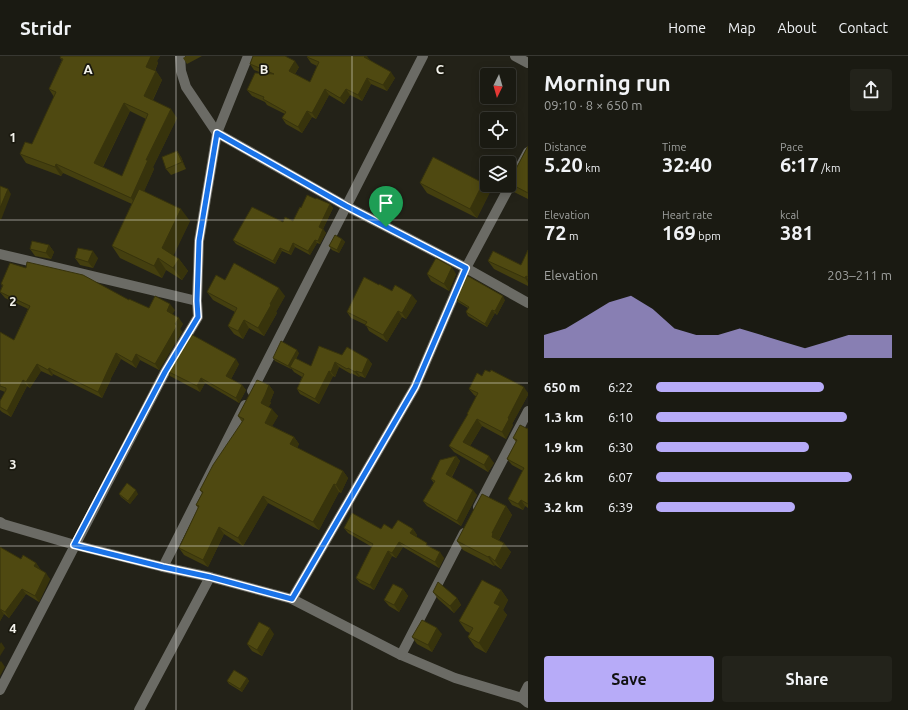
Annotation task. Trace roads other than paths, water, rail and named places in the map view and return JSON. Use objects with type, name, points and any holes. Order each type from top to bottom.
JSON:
[{"type":"street","points":[[180,56],[181,71],[186,87],[217,133],[346,206],[466,268],[528,303]]},
{"type":"street","points":[[0,690],[165,372],[198,317],[197,301],[199,241],[217,133],[248,56]]},
{"type":"street","points":[[163,567],[423,56]]},
{"type":"street","points":[[515,56],[528,62]]},
{"type":"street","points":[[292,599],[415,387],[466,268],[528,152]]},
{"type":"street","points":[[0,254],[197,301]]},
{"type":"street","points":[[401,655],[528,411]]},
{"type":"street","points":[[0,522],[74,545],[210,577],[292,599],[401,655],[455,678],[525,700],[528,686]]},
{"type":"street","points":[[139,710],[210,577]]}]
